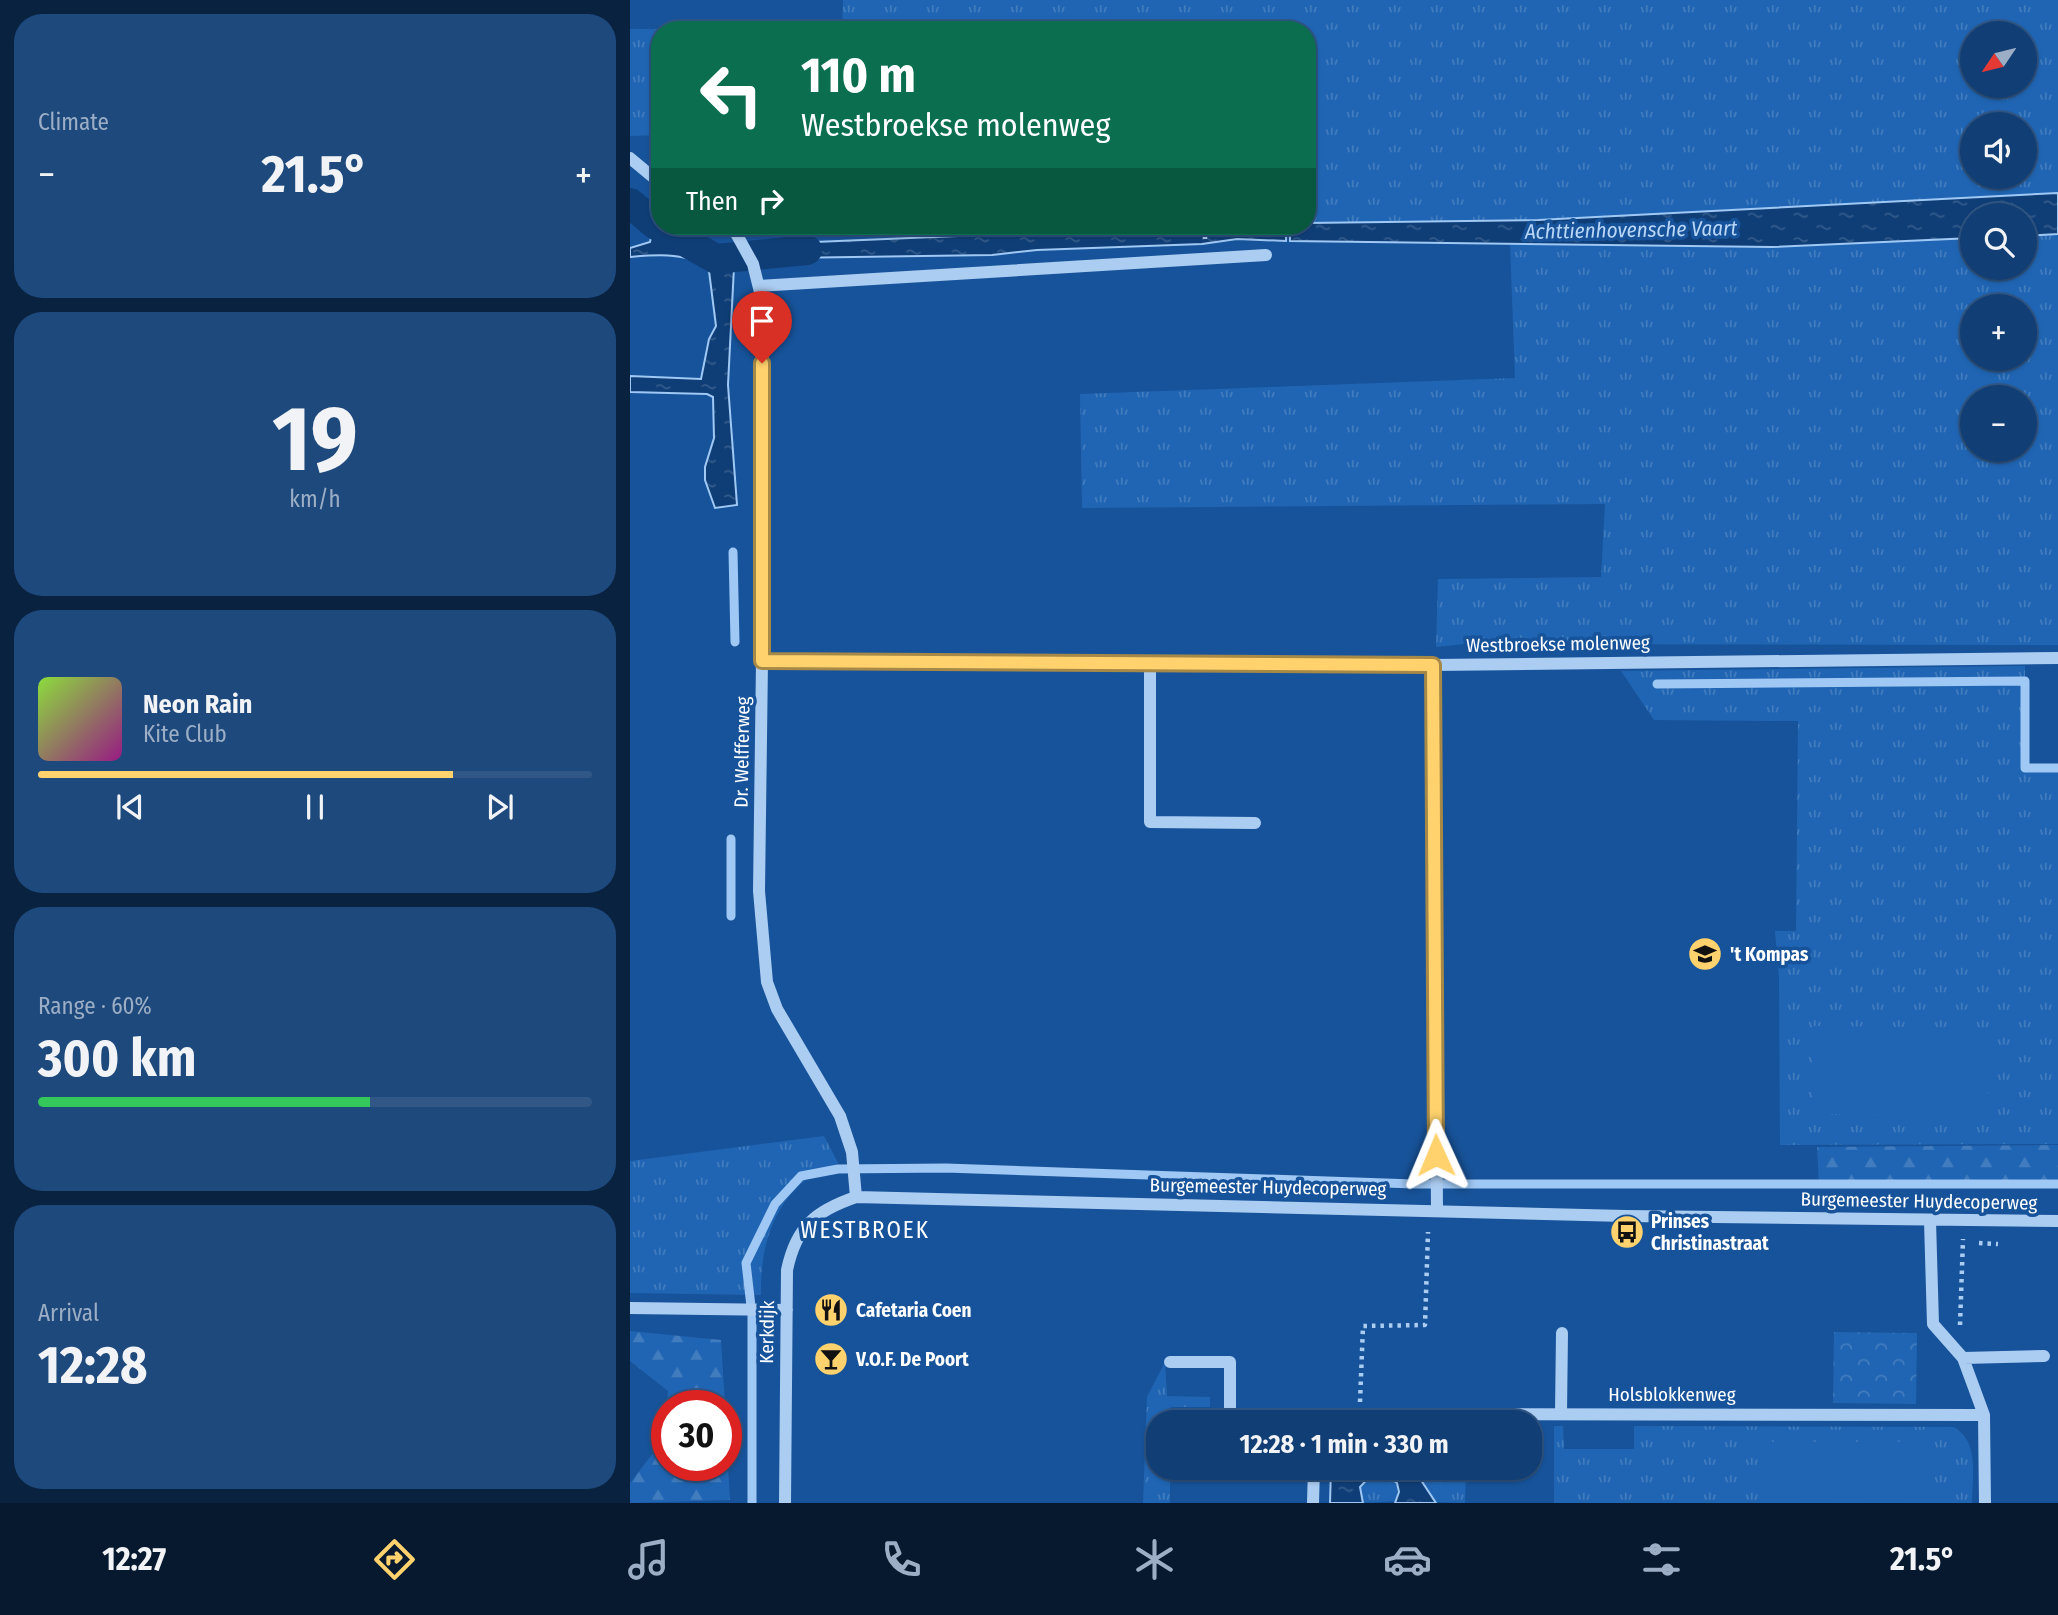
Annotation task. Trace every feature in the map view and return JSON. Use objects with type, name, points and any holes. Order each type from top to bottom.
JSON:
[{"type":"street","points":[[630,158],[651,176]]},
{"type":"street","name":"Dr. Welfferweg","points":[[737,235],[759,283],[762,661],[759,891],[767,982],[777,1009],[840,1116],[852,1160],[855,1191]]},
{"type":"street","points":[[759,283],[1266,255]]},
{"type":"street","name":"Westbroekse molenweg","points":[[762,661],[1433,665],[2058,658]]},
{"type":"street","points":[[1150,662],[1150,822],[1255,823]]},
{"type":"street","points":[[1433,665],[1437,1210]]},
{"type":"street","name":"Burgemeester Huydecoperweg","points":[[855,1191],[1437,1210],[1930,1221],[2058,1221]]},
{"type":"street","name":"Kerkdijk","points":[[785,1503],[787,1270],[797,1237],[822,1212],[855,1191]]},
{"type":"street","points":[[1930,1221],[1933,1324],[1961,1356],[1984,1415],[1985,1503]]},
{"type":"street","points":[[630,1308],[787,1310]]},
{"type":"street","points":[[1562,1334],[1562,1413]]},
{"type":"street","points":[[1961,1356],[2044,1356]]},
{"type":"street","points":[[1170,1362],[1230,1362],[1230,1410]]},
{"type":"street","name":"Holsblokkenweg","points":[[1542,1413],[1984,1415]]},
{"type":"street","points":[[1313,1503],[1314,1480]]},
{"type":"path","points":[[1360,1409],[1363,1326],[1425,1325],[1428,1224],[1415,1224],[1416,1209]]},
{"type":"path","points":[[1961,1356],[1964,1238]]},
{"type":"green space","points":[[843,0],[2058,0],[2058,193],[1538,220],[1316,223],[1316,21],[842,21]]},
{"type":"green space","points":[[630,29],[651,29],[651,135],[630,136]]},
{"type":"green space","points":[[2058,234],[2058,645],[1464,644],[1436,647],[1438,579],[1601,577],[1605,504],[1082,508],[1080,394],[1515,378],[1510,243],[1772,247],[1960,239],[1960,280],[2037,280],[2037,235]]},
{"type":"green space","points":[[2025,666],[2025,767],[2058,768],[2058,1144],[1780,1145],[1779,977],[1775,931],[1796,931],[1798,721],[1654,720],[1621,671]]},
{"type":"green space","points":[[1812,1026],[1989,1028],[1988,1116],[1812,1114]]},
{"type":"green space","points":[[824,1136],[838,1163],[804,1181],[781,1209],[765,1250],[761,1295],[630,1293],[630,1161]]},
{"type":"green space","points":[[2058,1145],[2058,1188],[1819,1186],[1817,1147]]},
{"type":"green space","points":[[630,1331],[721,1340],[724,1390],[667,1390],[630,1361]]},
{"type":"green space","points":[[1834,1332],[1917,1333],[1916,1404],[1833,1403]]},
{"type":"green space","points":[[1165,1362],[1167,1396],[1210,1397],[1210,1407],[1147,1410],[1147,1397]]},
{"type":"green space","points":[[1146,1424],[1146,1480],[1170,1480],[1170,1503],[1143,1503]]},
{"type":"green space","points":[[1554,1426],[1563,1426],[1564,1449],[1634,1449],[1634,1426],[1954,1427],[1968,1442],[1971,1451],[1972,1503],[1554,1503]]},
{"type":"green space","points":[[1765,1442],[1935,1442],[1935,1500],[1765,1501]]},
{"type":"green space","points":[[651,1456],[651,1481],[729,1481],[730,1500],[630,1503],[630,1483]]},
{"type":"green space","points":[[1366,1480],[1393,1480],[1397,1483],[1397,1501],[1363,1503],[1360,1487]]},
{"type":"green space","points":[[1420,1480],[1466,1480],[1465,1503],[1434,1502]]},
{"type":"water","points":[[630,192],[651,208],[651,232],[630,211]]},
{"type":"water","name":"Achttienhovensche Vaart","points":[[2058,193],[2058,234],[2037,235],[2037,203],[1960,203],[1960,239],[1772,247],[1290,241],[1290,235],[1316,235],[1316,223],[1538,220]]},
{"type":"water","points":[[652,235],[696,235],[727,249],[734,267],[728,385],[737,505],[715,508],[705,480],[705,467],[714,438],[713,397],[707,394],[630,392],[630,376],[701,379],[709,339],[716,326],[709,271],[683,257],[630,257],[630,248],[650,242]]},
{"type":"water","points":[[984,235],[1286,235],[1286,241],[1237,239],[1202,244],[1037,250],[992,255],[784,258],[768,262],[767,244]]},
{"type":"water","points":[[1331,1480],[1366,1480],[1360,1487],[1363,1503],[1330,1503]]},
{"type":"water","points":[[1393,1480],[1421,1480],[1436,1503],[1395,1503],[1399,1492],[1397,1483]]},
{"type":"waterway","points":[[630,203],[651,221]]},
{"type":"waterway","points":[[674,235],[716,259],[807,250]]},
{"type":"waterway","points":[[733,552],[735,642]]},
{"type":"waterway","points":[[1657,684],[2025,681],[2025,768],[2058,768]]},
{"type":"waterway","points":[[731,839],[731,916]]},
{"type":"waterway","points":[[752,1503],[752,1315],[746,1263],[775,1204],[801,1176],[838,1169],[946,1168],[1414,1184],[2058,1184]]},
{"type":"place","name":"'t Kompas","points":[[1705,954]]},
{"type":"place","name":"Prinses Christinastraat","points":[[1627,1232]]},
{"type":"place","name":"Cafetaria Coen","points":[[831,1310]]},
{"type":"place","name":"V.O.F. De Poort","points":[[831,1359]]},
{"type":"district","name":"WESTBROEK","points":[[865,1230]]},
{"type":"route","points":[[762,363],[762,661],[1433,665],[1436,1155]]}]
